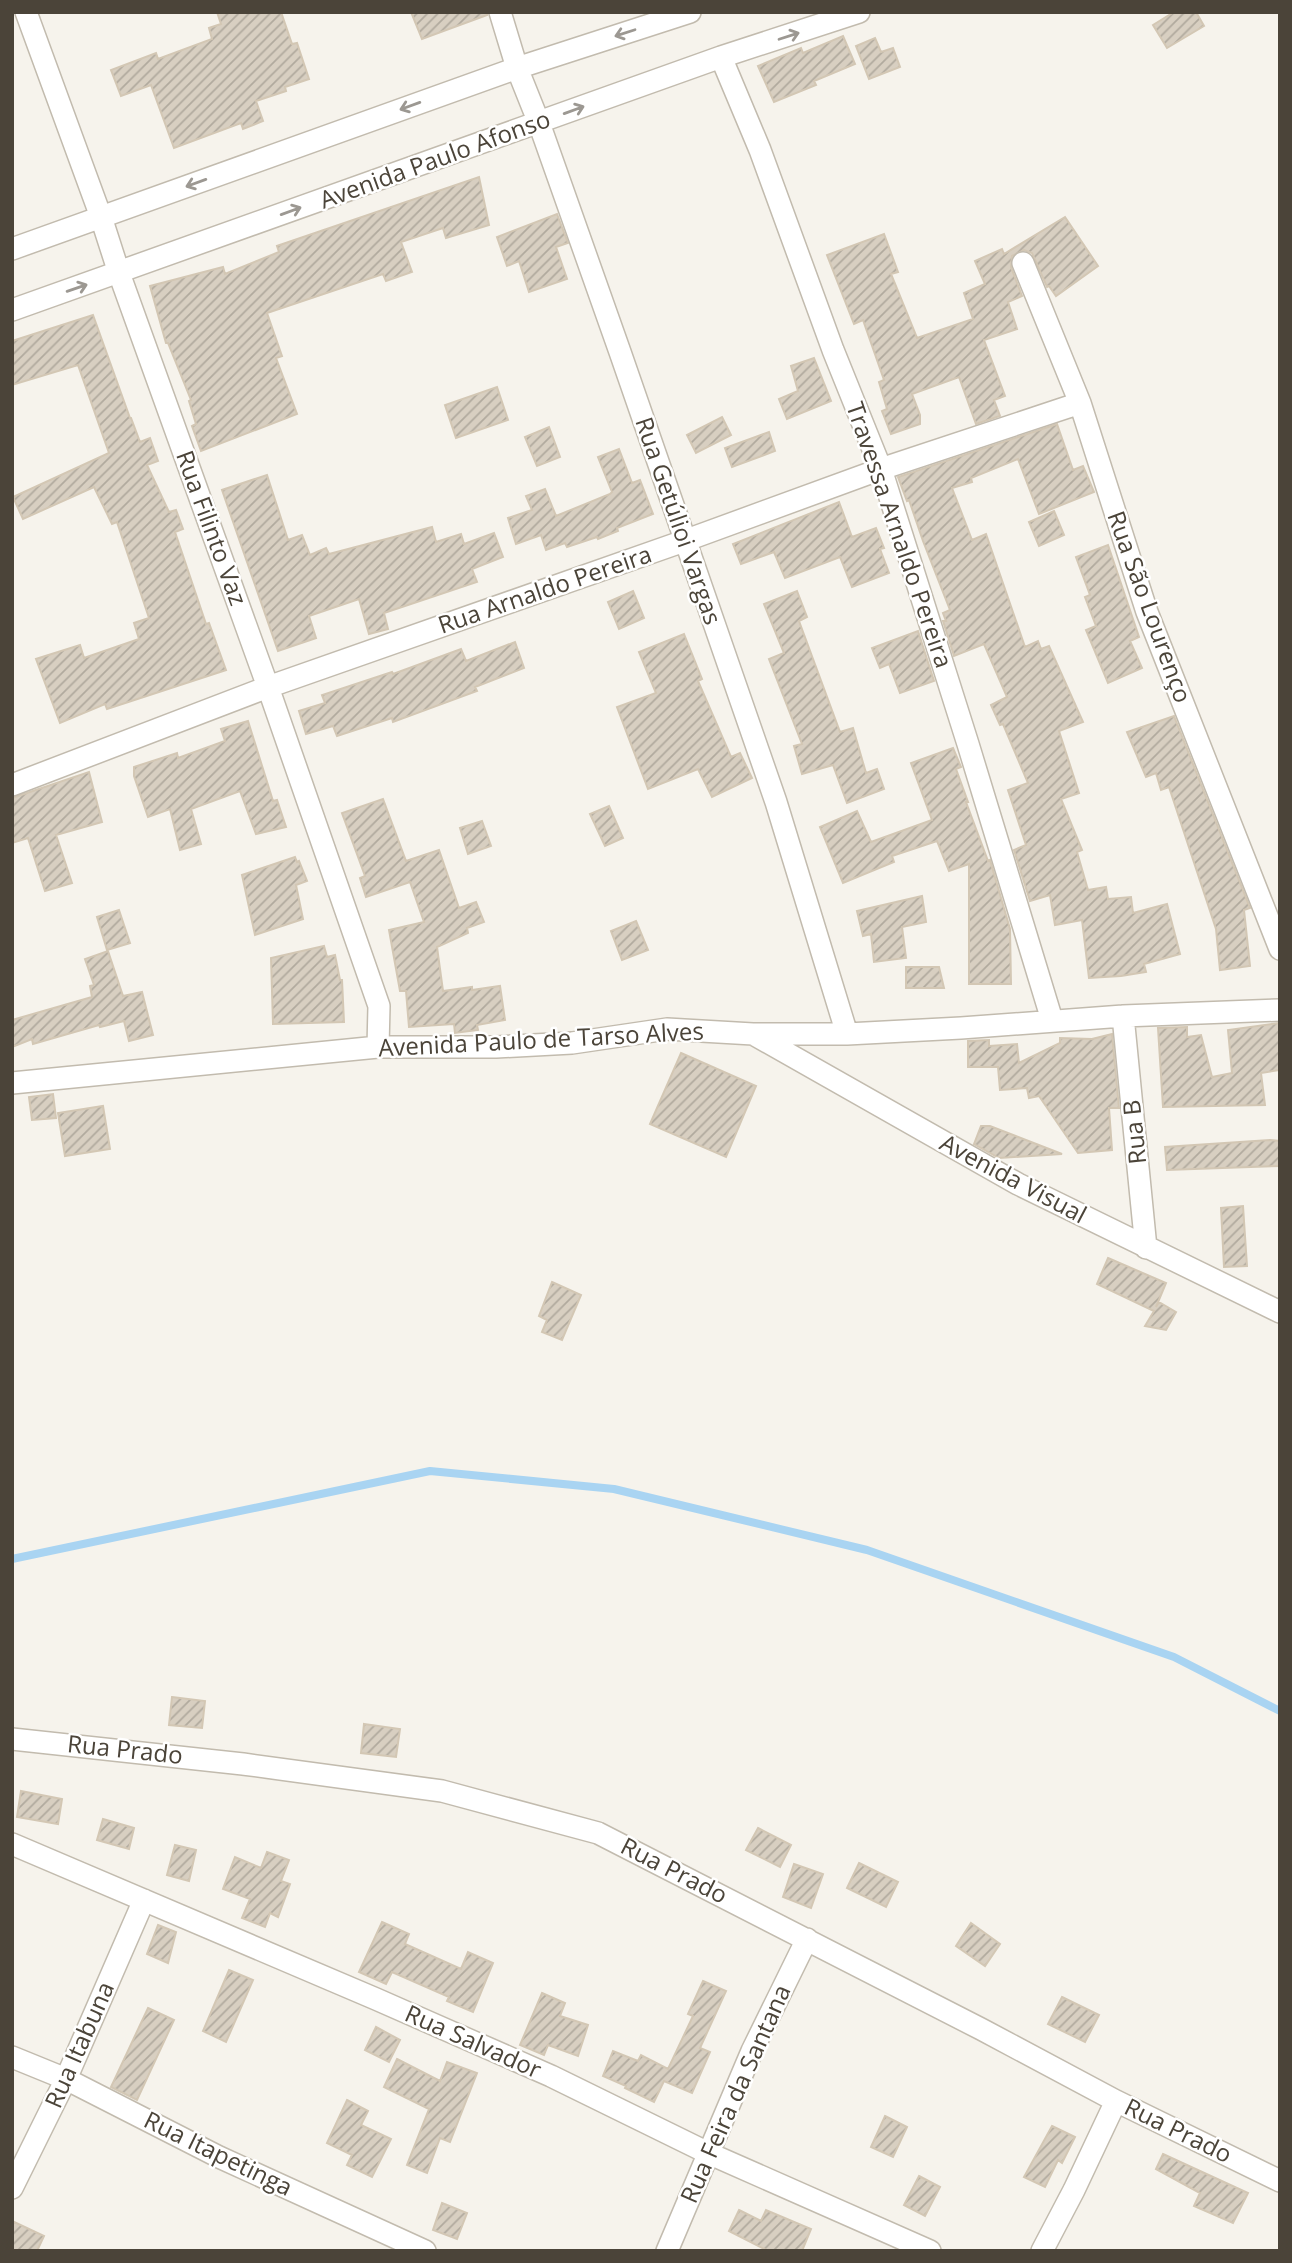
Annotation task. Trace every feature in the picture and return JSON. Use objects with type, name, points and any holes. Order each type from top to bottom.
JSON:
[{"type":"street","name":"Rua Filinto Vaz","points":[[26,12],[102,217],[119,273],[379,1006],[377,1047]]},
{"type":"street","name":"Rua Getúlioi Vargas","points":[[500,12],[517,68],[539,123],[776,802],[847,1034]]},
{"type":"street","points":[[12,250],[517,68],[690,12]]},
{"type":"street","name":"Avenida Paulo Afonso","points":[[12,310],[721,57],[859,12]]},
{"type":"street","name":"Travessa Arnaldo Pereira","points":[[721,57],[760,150],[833,350],[881,469],[1052,1020]]},
{"type":"street","name":"Rua São Lourenço","points":[[1023,263],[1080,402],[1147,612],[1280,949]]},
{"type":"street","name":"Rua Arnaldo Pereira","points":[[12,785],[268,687],[881,469],[1080,402]]},
{"type":"street","name":"Avenida Paulo de Tarso Alves","points":[[12,1083],[377,1047],[496,1047],[572,1043],[667,1029],[753,1034],[847,1034],[1124,1016],[1280,1010]]},
{"type":"street","name":"Rua B","points":[[1124,1016],[1146,1248]]},
{"type":"street","name":"Avenida Visual","points":[[753,1034],[1018,1184],[1280,1312]]},
{"type":"street","name":"Rua Prado","points":[[12,1738],[231,1762],[442,1791],[598,1833],[1116,2101],[1280,2181]]},
{"type":"street","name":"Rua Salvador","points":[[12,1844],[538,2070],[708,2153],[930,2251]]},
{"type":"street","name":"Rua Itabuna","points":[[12,2188],[66,2079],[144,1900]]},
{"type":"street","name":"Rua Feira da Santana","points":[[667,2251],[752,2051],[807,1939]]},
{"type":"street","name":"Rua Itapetinga","points":[[12,2057],[66,2079],[219,2157],[425,2251]]},
{"type":"street","points":[[1042,2251],[1116,2101]]},
{"type":"building","points":[[217,12],[281,12],[292,44],[297,43],[309,79],[285,87],[286,91],[256,101],[263,121],[243,129],[241,123],[174,148],[151,85],[121,96],[111,70],[156,53],[158,59],[212,39],[209,28],[221,24]]},
{"type":"building","points":[[411,12],[487,12],[487,15],[422,39]]},
{"type":"building","points":[[1174,12],[1196,12],[1204,26],[1167,48],[1153,25]]},
{"type":"building","points":[[843,36],[855,64],[814,81],[816,85],[774,102],[758,66],[801,48],[803,53]]},
{"type":"building","points":[[875,38],[881,52],[893,48],[900,67],[869,79],[856,46]]},
{"type":"building","points":[[479,177],[489,225],[446,238],[443,228],[401,242],[412,272],[386,281],[383,274],[267,313],[282,356],[276,358],[297,414],[201,451],[192,426],[196,424],[189,401],[191,400],[166,343],[150,286],[223,267],[225,274],[279,252],[277,246]]},
{"type":"building","points":[[557,214],[568,243],[556,247],[567,279],[529,292],[519,261],[507,266],[497,237]]},
{"type":"building","points":[[1065,217],[1098,266],[1056,296],[1049,286],[1047,287],[1032,253],[1024,250],[1012,256],[1011,267],[1022,296],[1008,302],[1017,329],[984,340],[1005,396],[994,400],[1000,416],[976,424],[959,377],[912,394],[920,415],[920,424],[891,434],[882,411],[887,409],[879,382],[884,380],[863,320],[854,324],[827,255],[884,234],[898,272],[891,274],[917,338],[973,319],[964,293],[985,284],[975,261],[1002,249],[1004,254]]},
{"type":"building","points":[[93,315],[140,442],[150,438],[158,461],[147,465],[169,512],[176,510],[183,529],[175,532],[206,624],[209,623],[226,670],[107,709],[105,704],[60,723],[36,659],[80,645],[84,658],[139,639],[134,623],[149,618],[117,522],[112,524],[94,487],[23,519],[13,497],[109,453],[78,365],[12,385],[12,341]]},
{"type":"building","points":[[814,358],[831,401],[787,419],[779,399],[798,391],[791,366]]},
{"type":"building","points":[[497,387],[508,420],[456,438],[445,405]]},
{"type":"building","points":[[722,417],[731,435],[696,453],[687,435]]},
{"type":"building","points":[[1057,424],[1073,470],[1083,466],[1094,492],[1039,514],[1018,459],[971,478],[972,482],[952,488],[972,540],[986,534],[1025,647],[1038,641],[1041,649],[1049,646],[1083,722],[1059,731],[1079,793],[1061,799],[1082,850],[1077,852],[1088,890],[1106,887],[1108,899],[1131,897],[1133,913],[1167,904],[1180,954],[1144,964],[1146,972],[1121,976],[1089,978],[1082,920],[1055,925],[1050,895],[1030,901],[1014,850],[1026,845],[1008,790],[1028,783],[1003,724],[1000,725],[991,705],[1007,697],[984,644],[954,656],[943,621],[946,621],[943,613],[950,610],[898,477]]},
{"type":"building","points":[[549,427],[560,457],[537,466],[525,437]]},
{"type":"building","points":[[769,432],[775,451],[732,467],[725,448]]},
{"type":"building","points":[[619,449],[632,483],[640,480],[653,514],[617,528],[618,531],[598,539],[597,537],[567,547],[565,543],[546,550],[541,535],[516,544],[508,518],[532,510],[526,496],[545,489],[556,516],[610,494],[612,492],[598,457]]},
{"type":"building","points":[[267,475],[288,540],[302,535],[310,555],[326,548],[329,554],[432,527],[436,542],[461,534],[464,544],[494,533],[503,557],[472,569],[477,582],[384,613],[388,629],[369,634],[359,599],[309,616],[316,638],[278,651],[222,490]]},
{"type":"building","points":[[839,502],[852,537],[876,528],[884,548],[880,549],[889,573],[852,587],[840,557],[785,578],[774,552],[741,564],[733,544]]},
{"type":"building","points":[[1054,511],[1064,535],[1039,546],[1029,522]]},
{"type":"building","points":[[1108,545],[1139,637],[1130,641],[1142,668],[1108,683],[1086,630],[1096,626],[1085,597],[1090,595],[1076,557]]},
{"type":"building","points":[[633,591],[644,618],[619,629],[608,602]]},
{"type":"building","points":[[797,591],[807,617],[799,621],[840,732],[853,728],[866,773],[877,769],[884,789],[847,803],[833,765],[802,774],[794,746],[802,744],[769,659],[784,653],[764,604]]},
{"type":"building","points":[[918,631],[934,681],[900,693],[889,664],[880,668],[872,648]]},
{"type":"building","points":[[684,634],[702,679],[698,681],[731,757],[740,753],[752,778],[712,797],[698,769],[648,789],[617,707],[656,693],[639,652]]},
{"type":"building","points":[[515,642],[524,668],[475,687],[477,691],[393,722],[392,718],[337,736],[333,726],[306,734],[299,711],[325,703],[322,695],[392,672],[393,674],[461,649],[466,661]]},
{"type":"building","points":[[1174,716],[1250,908],[1244,910],[1250,966],[1220,970],[1216,929],[1169,787],[1161,790],[1156,773],[1146,777],[1127,732]]},
{"type":"building","points":[[248,721],[273,801],[277,800],[286,827],[256,834],[240,791],[191,809],[201,844],[180,850],[170,809],[148,817],[134,776],[134,767],[177,753],[178,758],[225,741],[221,729]]},
{"type":"building","points":[[953,748],[961,767],[956,769],[966,802],[988,861],[990,860],[1010,929],[1011,984],[969,984],[969,864],[949,871],[937,841],[892,856],[894,862],[843,883],[820,827],[857,811],[871,842],[932,820],[911,763]]},
{"type":"building","points":[[89,772],[102,822],[56,835],[72,883],[45,891],[28,838],[12,843],[12,798]]},
{"type":"building","points":[[383,799],[406,861],[439,850],[459,908],[476,902],[484,922],[467,928],[468,933],[437,947],[443,991],[500,986],[505,1020],[477,1025],[478,1030],[455,1033],[454,1024],[409,1027],[406,991],[400,991],[389,930],[424,922],[410,882],[366,897],[360,878],[365,876],[342,813]]},
{"type":"building","points":[[609,806],[623,838],[605,846],[590,814]]},
{"type":"building","points":[[482,821],[491,846],[468,854],[460,828]]},
{"type":"building","points":[[295,857],[307,881],[296,885],[303,919],[255,935],[242,875]]},
{"type":"building","points":[[922,896],[926,922],[902,927],[906,958],[874,962],[871,934],[863,936],[857,911]]},
{"type":"building","points":[[119,910],[130,943],[107,950],[97,917]]},
{"type":"building","points":[[636,921],[648,950],[622,960],[611,931]]},
{"type":"building","points":[[324,946],[327,957],[335,955],[342,980],[344,1022],[273,1024],[271,958]]},
{"type":"building","points":[[108,951],[123,996],[142,992],[153,1035],[129,1041],[124,1021],[100,1027],[99,1025],[33,1044],[32,1039],[12,1047],[12,1020],[92,997],[90,986],[94,985],[85,959]]},
{"type":"building","points":[[906,967],[939,967],[944,988],[906,988]]},
{"type":"building","points":[[1280,1023],[1280,1070],[1261,1073],[1265,1105],[1163,1107],[1158,1028],[1187,1027],[1187,1037],[1201,1035],[1212,1077],[1232,1073],[1228,1030]]},
{"type":"building","points":[[1112,1034],[1119,1108],[1109,1108],[1112,1150],[1078,1153],[1039,1096],[1029,1098],[1027,1088],[1000,1090],[998,1067],[968,1067],[968,1041],[989,1040],[989,1046],[1017,1044],[1019,1063],[1060,1043],[1060,1038],[1092,1039]]},
{"type":"building","points":[[681,1053],[756,1086],[726,1157],[650,1124]]},
{"type":"building","points":[[53,1094],[56,1118],[32,1120],[29,1097]]},
{"type":"building","points":[[103,1106],[110,1149],[65,1156],[58,1113]]},
{"type":"building","points":[[981,1126],[990,1126],[1062,1154],[999,1158],[974,1144]]},
{"type":"building","points":[[1280,1141],[1280,1166],[1167,1170],[1165,1147]]},
{"type":"building","points":[[1243,1206],[1247,1266],[1224,1267],[1221,1208]]},
{"type":"building","points":[[1108,1258],[1166,1283],[1156,1307],[1159,1302],[1176,1312],[1166,1330],[1145,1326],[1154,1311],[1097,1284]]},
{"type":"building","points":[[552,1282],[581,1295],[562,1340],[542,1332],[547,1320],[539,1316]]},
{"type":"building","points":[[172,1697],[205,1701],[202,1728],[169,1725]]},
{"type":"building","points":[[364,1724],[400,1729],[396,1757],[361,1753]]},
{"type":"building","points":[[21,1791],[62,1799],[58,1824],[17,1817]]},
{"type":"building","points":[[103,1819],[134,1828],[129,1849],[97,1840]]},
{"type":"building","points":[[758,1828],[791,1845],[780,1867],[746,1850]]},
{"type":"building","points":[[175,1845],[196,1850],[189,1881],[167,1875]]},
{"type":"building","points":[[267,1852],[289,1860],[281,1881],[290,1884],[278,1917],[270,1913],[265,1927],[242,1918],[250,1899],[223,1889],[235,1857],[261,1868]]},
{"type":"building","points":[[859,1863],[898,1882],[886,1907],[847,1888]]},
{"type":"building","points":[[794,1864],[823,1874],[811,1908],[783,1897]]},
{"type":"building","points":[[382,1922],[409,1934],[405,1944],[461,1969],[468,1952],[493,1963],[473,2012],[447,2001],[449,1997],[392,1972],[386,1984],[359,1972]]},
{"type":"building","points":[[971,1923],[1000,1944],[985,1966],[956,1946]]},
{"type":"building","points":[[158,1925],[176,1932],[168,1963],[147,1954]]},
{"type":"building","points":[[229,1970],[253,1980],[226,2042],[203,2031]]},
{"type":"building","points":[[703,1981],[726,1991],[700,2048],[710,2052],[692,2093],[664,2081],[654,2102],[603,2076],[613,2051],[638,2061],[641,2055],[668,2069],[693,2016],[688,2014]]},
{"type":"building","points":[[542,1993],[565,2003],[560,2016],[588,2025],[578,2056],[548,2045],[544,2055],[520,2045]]},
{"type":"building","points":[[1062,1997],[1099,2015],[1085,2042],[1048,2024]]},
{"type":"building","points":[[148,2008],[174,2020],[137,2100],[111,2087]]},
{"type":"building","points":[[376,2027],[400,2040],[389,2062],[365,2050]]},
{"type":"building","points":[[397,2059],[440,2081],[447,2062],[477,2073],[450,2142],[440,2138],[427,2173],[407,2165],[429,2109],[384,2087]]},
{"type":"building","points":[[347,2100],[368,2111],[361,2125],[391,2139],[372,2177],[347,2165],[352,2155],[327,2143]]},
{"type":"building","points":[[885,2116],[907,2127],[893,2157],[871,2147]]},
{"type":"building","points":[[1052,2126],[1075,2137],[1062,2163],[1058,2160],[1045,2187],[1024,2177]]},
{"type":"building","points":[[1163,2154],[1248,2193],[1233,2223],[1194,2206],[1200,2193],[1156,2169]]},
{"type":"building","points":[[919,2176],[940,2187],[925,2216],[904,2205]]},
{"type":"building","points":[[442,2203],[467,2213],[457,2239],[433,2230]]},
{"type":"building","points":[[739,2210],[761,2221],[766,2210],[811,2229],[802,2251],[768,2251],[729,2231]]},
{"type":"building","points":[[12,2221],[44,2236],[37,2251],[12,2251]]},
{"type":"waterway","points":[[12,1559],[430,1471],[614,1489],[867,1550],[1174,1657],[1280,1711]]}]
